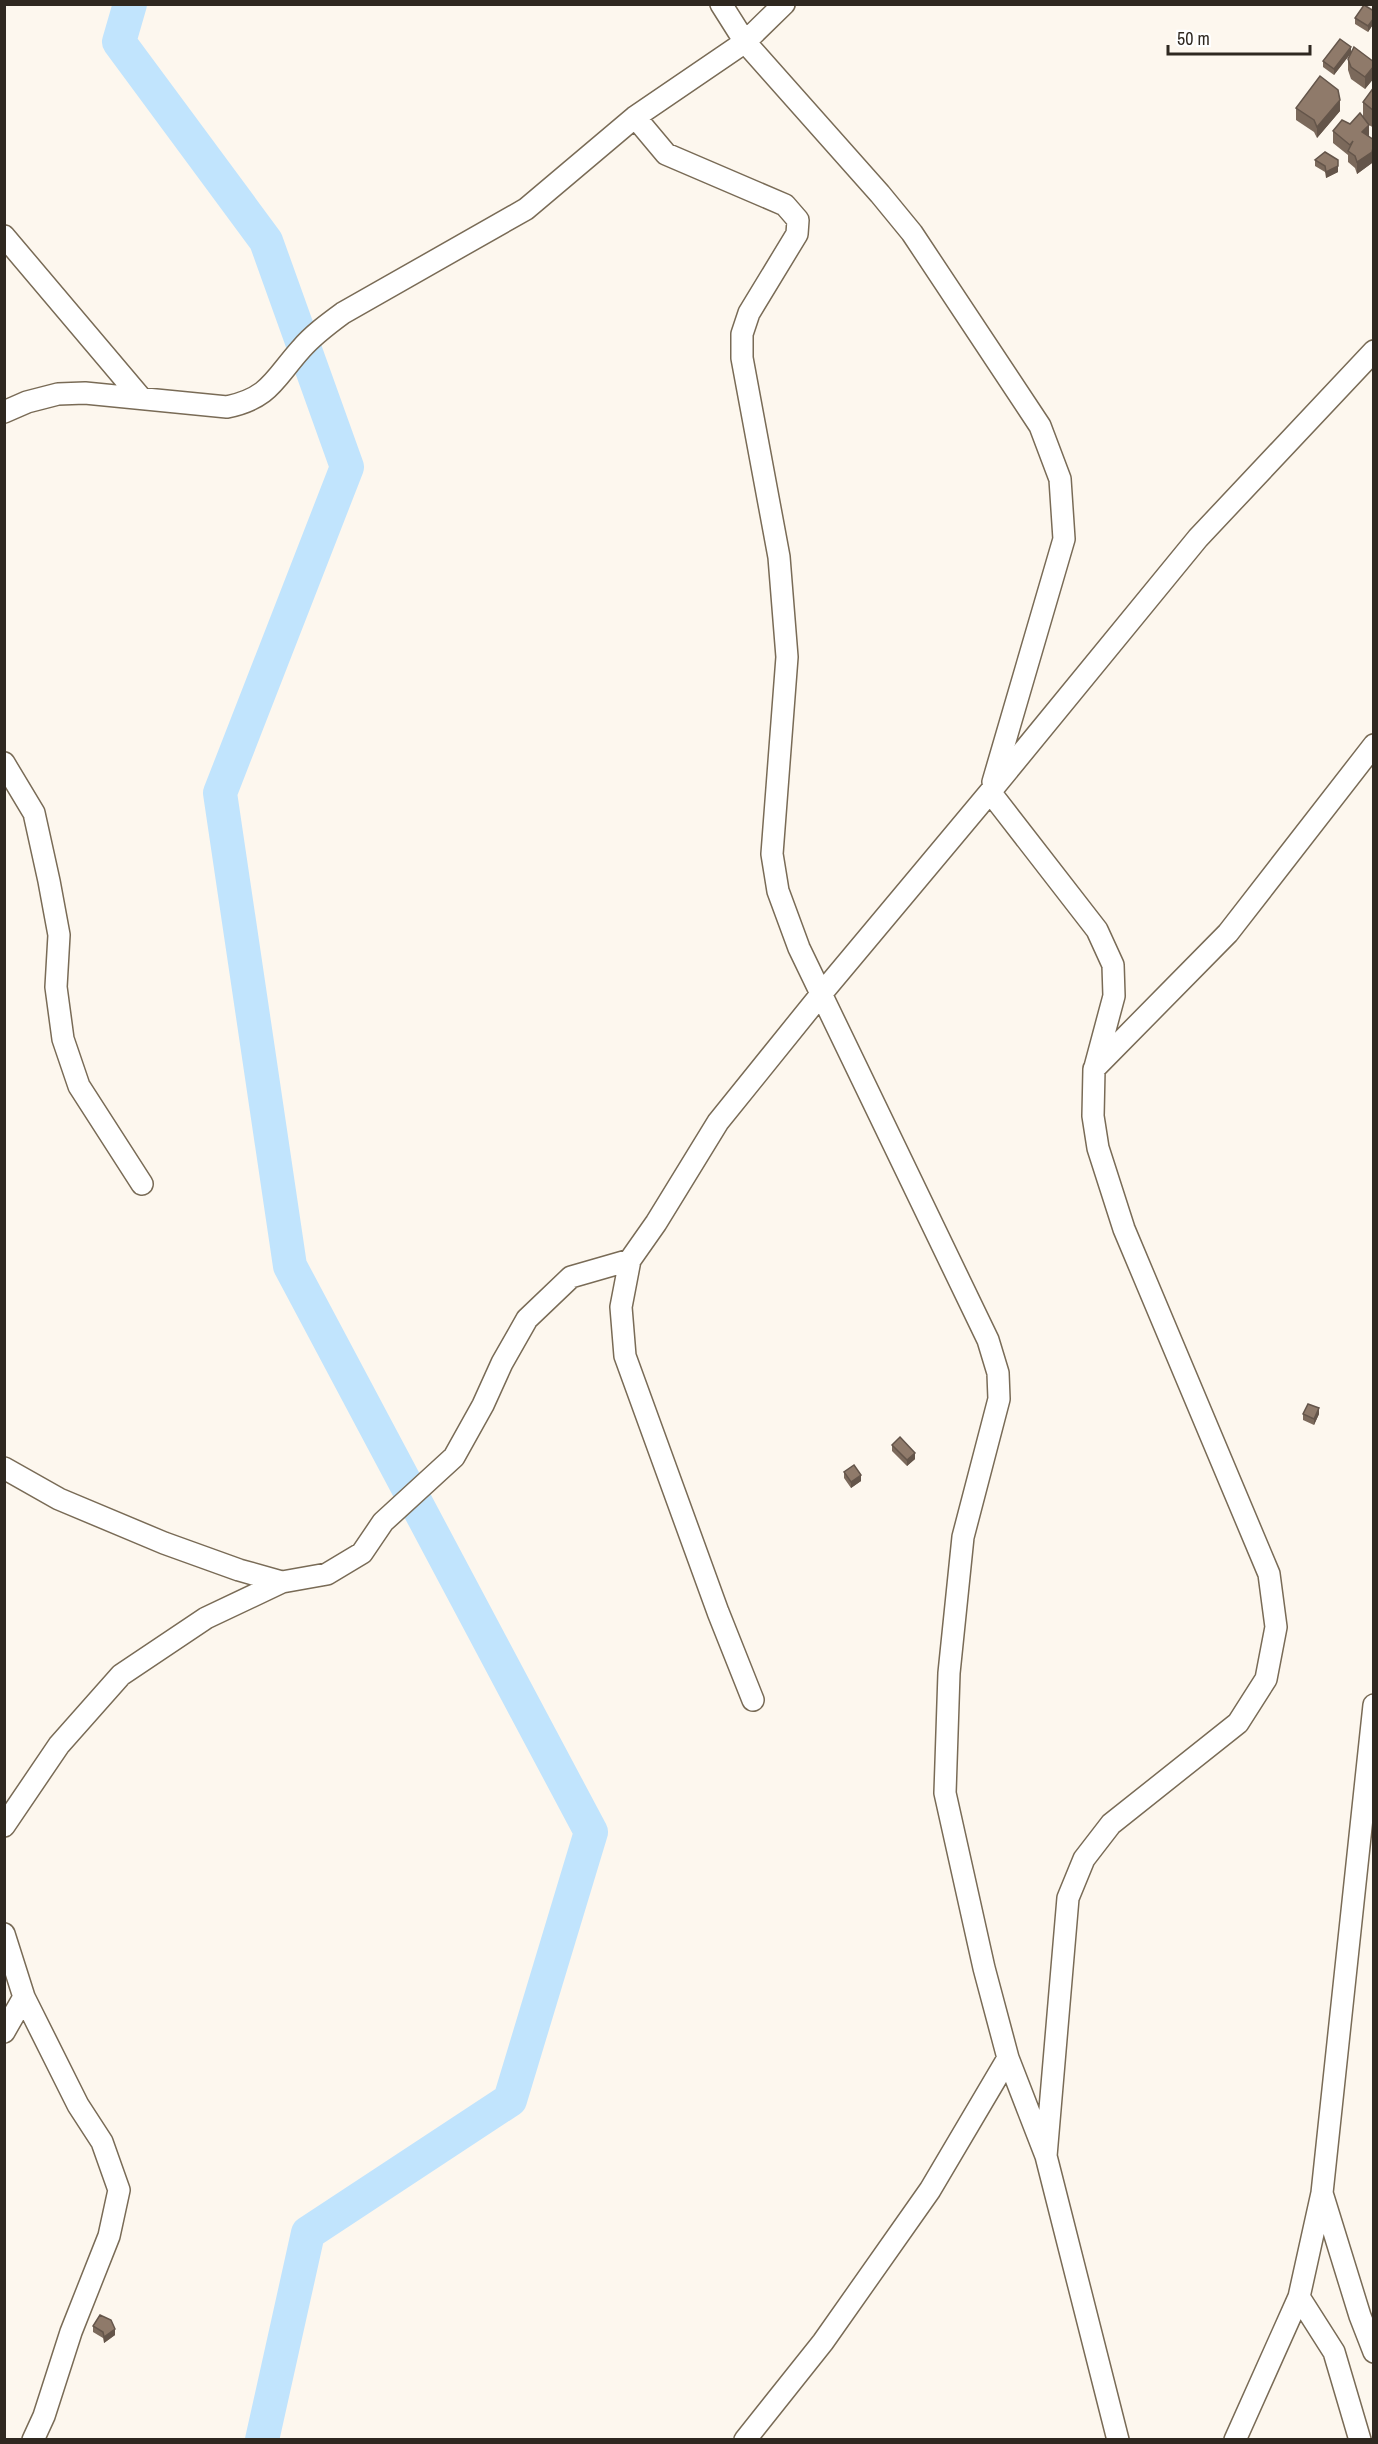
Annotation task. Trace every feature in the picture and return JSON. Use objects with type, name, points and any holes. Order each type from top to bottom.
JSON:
[{"type":"street","points":[[721,4],[745,42],[880,194],[912,234],[1040,426],[1060,479],[1064,539],[990,792]]},
{"type":"street","points":[[4,412],[27,402],[57,394],[85,393],[227,407],[247,403],[275,382],[301,349],[336,318],[526,209],[635,117],[745,42],[783,4]]},
{"type":"street","points":[[635,117],[666,154],[785,205],[798,220],[797,234],[749,313],[742,334],[742,358],[779,557],[787,657],[772,854],[778,891],[799,948],[988,1340],[998,1373],[999,1399],[963,1537],[949,1673],[945,1793],[984,1968],[1008,2058],[1046,2156],[1118,2439]]},
{"type":"street","points":[[4,236],[141,398]]},
{"type":"street","points":[[753,1700],[714,1601],[626,1356],[621,1307],[630,1260],[718,1122],[822,993],[1198,538],[1374,351]]},
{"type":"street","points":[[1094,1069],[1228,933],[1374,745]]},
{"type":"street","points":[[4,763],[34,813],[59,935],[56,987],[63,1039],[79,1086],[142,1184]]},
{"type":"street","points":[[990,792],[1097,930],[1113,965],[1114,996],[1094,1069],[1093,1116],[1098,1148],[1124,1229],[1269,1574],[1276,1628],[1266,1679],[1238,1723],[1111,1824],[1084,1859],[1068,1898],[1046,2156]]},
{"type":"street","points":[[4,1826],[59,1745],[121,1675],[206,1618],[282,1582],[327,1574],[362,1553],[383,1522],[454,1457],[527,1319],[571,1277],[630,1260]]},
{"type":"street","points":[[4,1468],[59,1499],[164,1543],[239,1570],[282,1582]]},
{"type":"street","points":[[1235,2439],[1299,2297],[1322,2193],[1374,1705]]},
{"type":"street","points":[[4,1934],[24,1997],[78,2105],[102,2142],[119,2190],[109,2236],[71,2332],[44,2416],[33,2439]]},
{"type":"street","points":[[4,2032],[24,1997]]},
{"type":"street","points":[[745,2439],[823,2342],[930,2190],[1008,2058]]},
{"type":"street","points":[[1322,2193],[1360,2316],[1374,2352]]},
{"type":"street","points":[[1299,2297],[1334,2352],[1360,2439]]},
{"type":"building","points":[[1364,5],[1374,11],[1374,18],[1368,26],[1355,18]]},
{"type":"building","points":[[1340,39],[1351,47],[1334,69],[1323,61]]},
{"type":"building","points":[[1354,47],[1374,62],[1374,66],[1365,77],[1351,67],[1348,59]]},
{"type":"building","points":[[1320,76],[1338,90],[1340,100],[1317,127],[1314,120],[1296,108]]},
{"type":"building","points":[[1374,87],[1374,111],[1363,102]]},
{"type":"building","points":[[1360,113],[1369,125],[1362,132],[1374,140],[1374,144],[1372,152],[1357,162],[1355,156],[1348,151],[1353,141],[1350,145],[1333,131],[1342,120],[1350,124]]},
{"type":"building","points":[[1325,152],[1338,160],[1338,166],[1326,172],[1325,166],[1315,160]]},
{"type":"building","points":[[1308,1404],[1319,1408],[1314,1419],[1303,1414]]},
{"type":"building","points":[[900,1437],[915,1453],[907,1460],[892,1445]]},
{"type":"building","points":[[854,1465],[861,1475],[851,1482],[844,1472]]},
{"type":"building","points":[[100,2315],[111,2320],[115,2329],[104,2337],[103,2332],[93,2326]]},
{"type":"waterway","points":[[130,4],[119,42],[266,241],[347,467],[220,793],[290,1266],[591,1832],[510,2100],[308,2233],[262,2440]]}]
